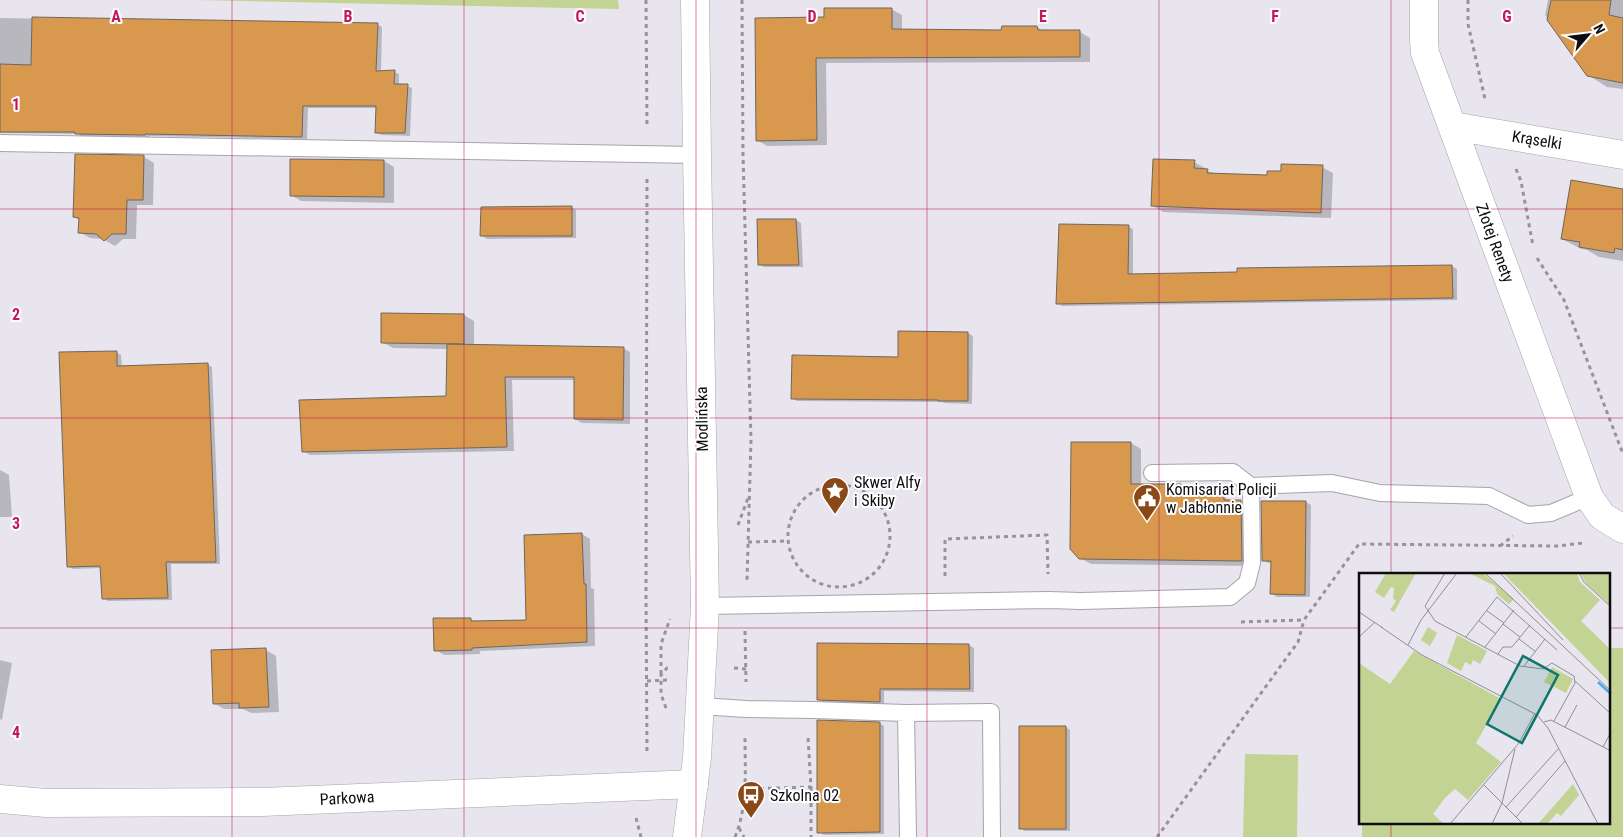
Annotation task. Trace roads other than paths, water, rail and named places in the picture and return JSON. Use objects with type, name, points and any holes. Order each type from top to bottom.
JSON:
[{"type":"street","name":"Modlińska","points":[[687,837],[694,784],[706,606],[695,0]]},
{"type":"street","name":"Złotej Renety","points":[[1424,0],[1425,52],[1586,489],[1602,516],[1623,529]]},
{"type":"street","name":"Krąselki","points":[[1452,126],[1623,155]]},
{"type":"street","name":"Parkowa","points":[[0,798],[46,803],[262,802],[694,784]]},
{"type":"lane","points":[[0,143],[697,154]]},
{"type":"lane","points":[[1152,472],[1233,472],[1251,486],[1332,483],[1380,493],[1489,496],[1528,515],[1551,513],[1586,489]]},
{"type":"lane","points":[[706,606],[1230,597],[1247,583],[1252,563],[1251,486]]},
{"type":"lane","points":[[700,706],[906,713],[991,712],[992,837]]},
{"type":"lane","points":[[906,713],[908,837]]},
{"type":"place","name":"Skwer Alfy i Skiby","points":[[835,515]]},
{"type":"place","name":"Komisariat Policji w Jabłonnie","points":[[1147,522]]},
{"type":"place","name":"Szkolna 02","points":[[751,819]]}]
